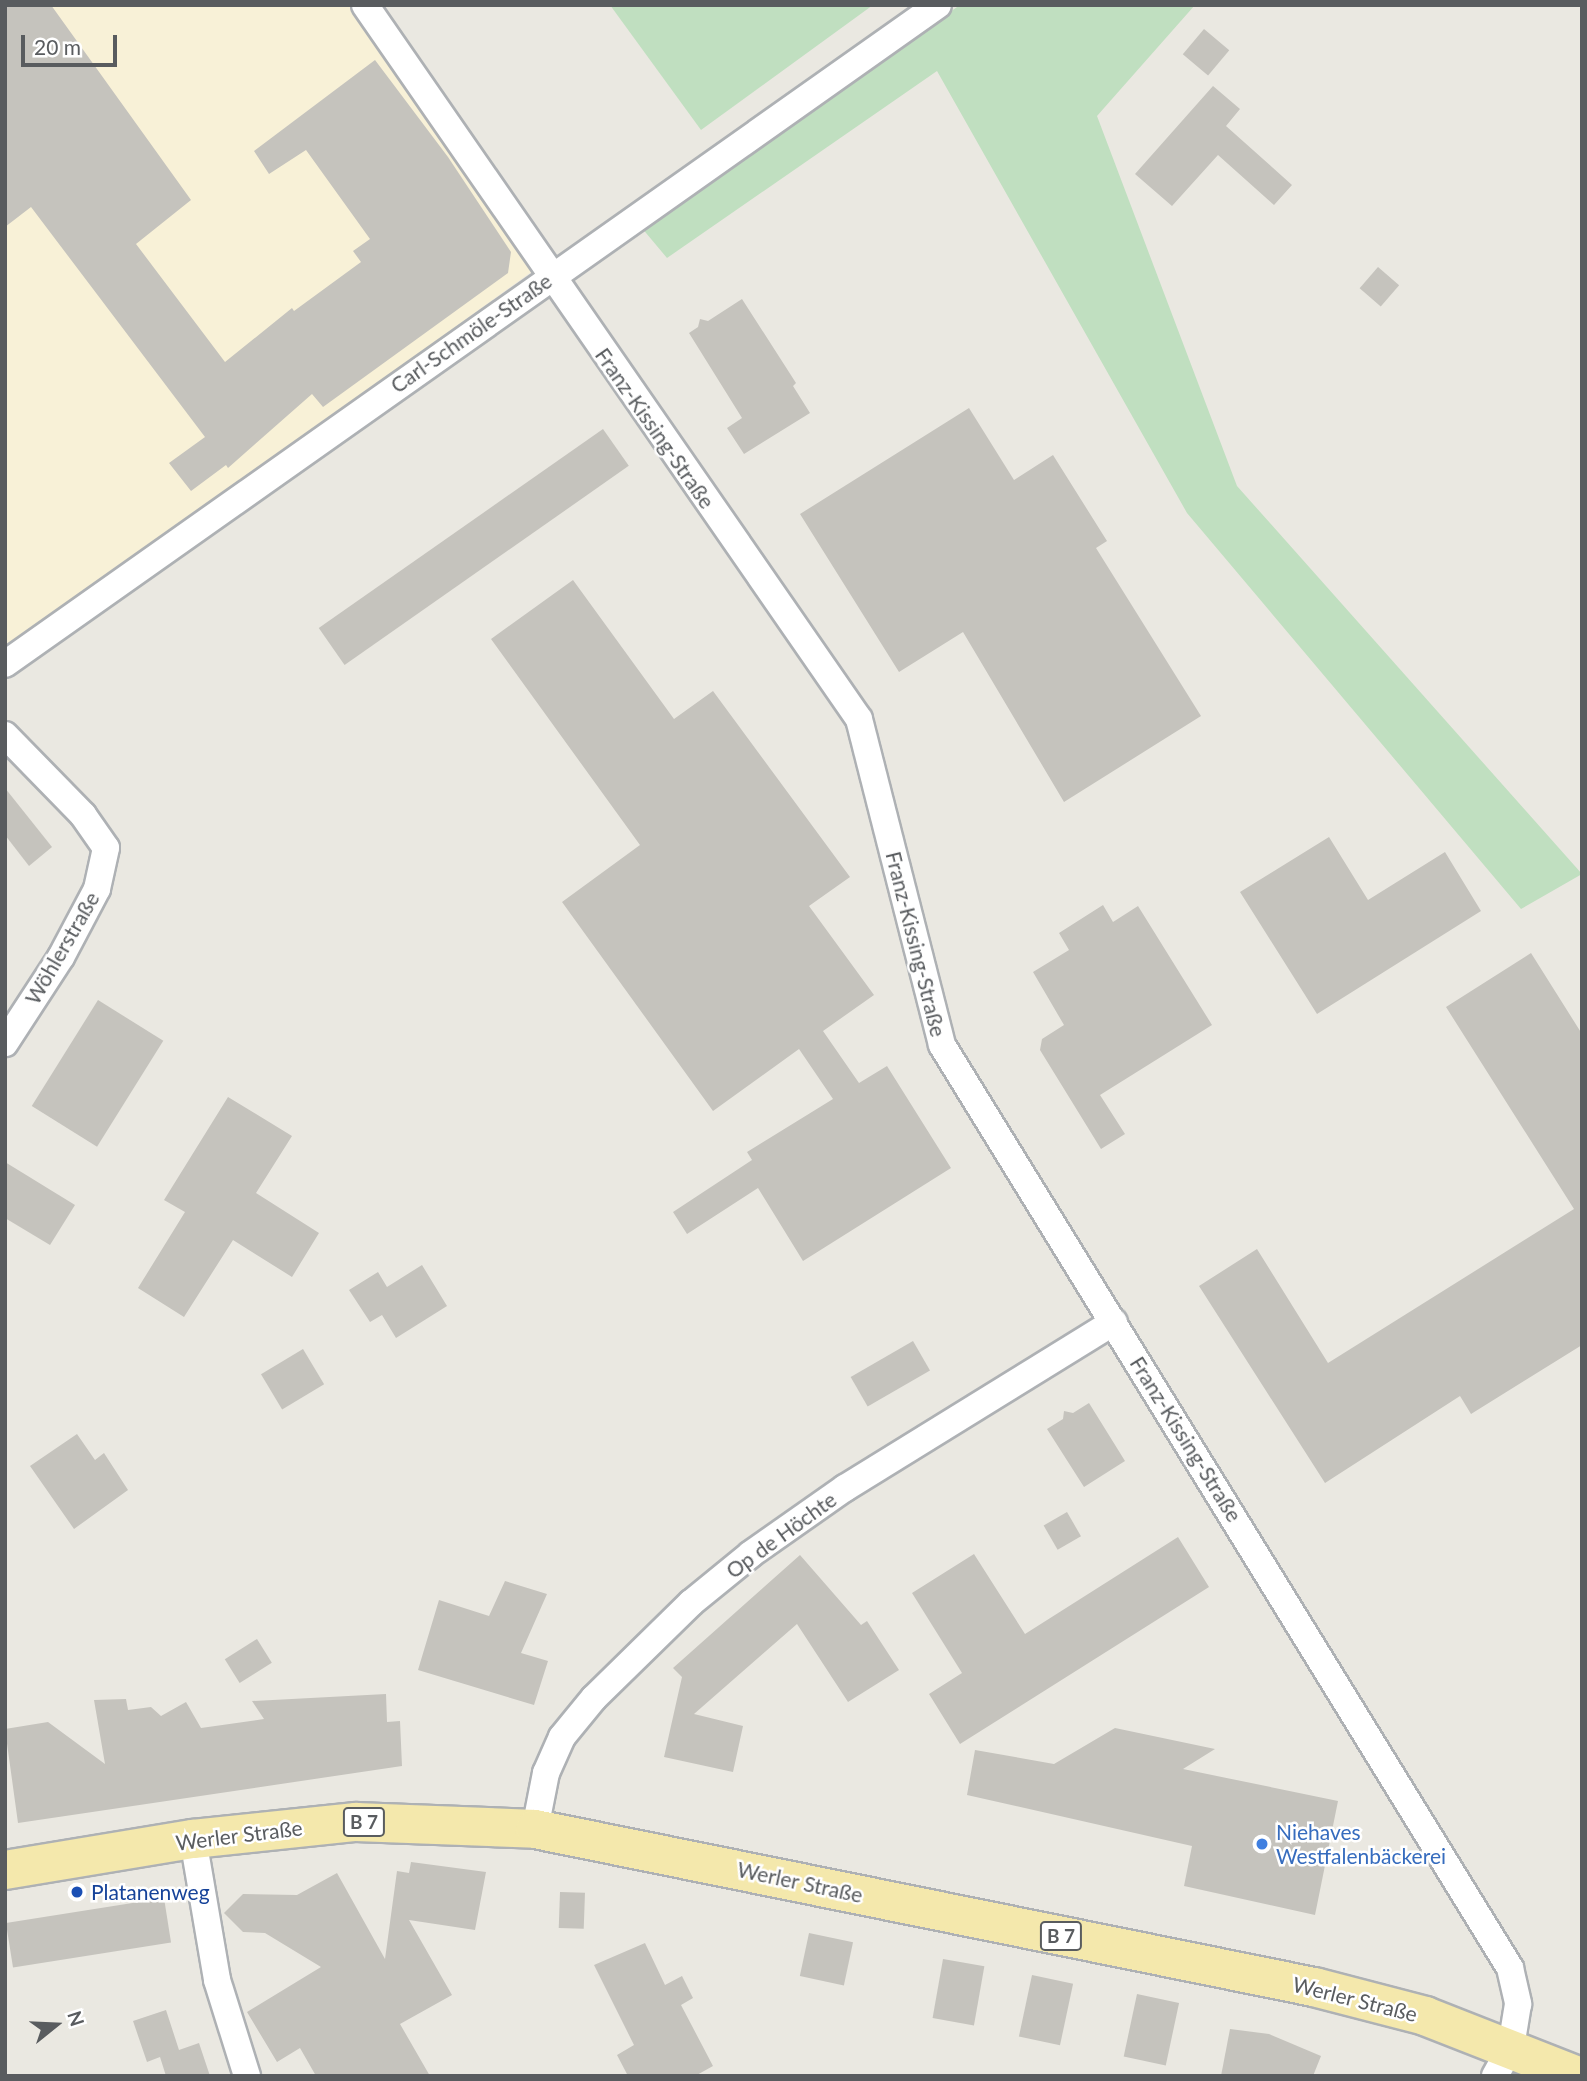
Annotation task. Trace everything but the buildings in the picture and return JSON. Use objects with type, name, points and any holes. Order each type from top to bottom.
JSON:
[{"type":"main road","name":"Werler Straße","points":[[5,1870],[194,1839],[356,1822],[535,1829],[1314,1987],[1425,2016],[1503,2061],[1577,2076]]},
{"type":"street","name":"Franz-Kissing-Straße","points":[[365,5],[550,277],[859,719],[942,1045],[1510,1968],[1518,2004],[1503,2061]]},
{"type":"street","name":"Carl-Schmöle-Straße","points":[[5,664],[938,5]]},
{"type":"street","name":"Wöhlerstraße","points":[[5,735],[83,815],[106,848],[97,889],[61,957],[5,1043]]},
{"type":"street","name":"Op de Höchte","points":[[535,1829],[546,1773],[562,1737],[594,1698],[691,1603],[845,1488],[1114,1322]]},
{"type":"street","points":[[194,1839],[217,1980],[227,2023],[247,2076]]},
{"type":"shaded area","points":[[5,5],[351,5],[534,270],[5,652]]},
{"type":"green space","points":[[610,5],[873,5],[701,130]]},
{"type":"green space","points":[[960,5],[1195,5],[1097,116],[1237,486],[1582,874],[1521,909],[1187,513],[937,71],[667,258],[641,227]]},
{"type":"place","name":"Niehaves Westfalenbäckerei","points":[[1262,1844]]},
{"type":"place","name":"Platanenweg","points":[[77,1892]]}]
